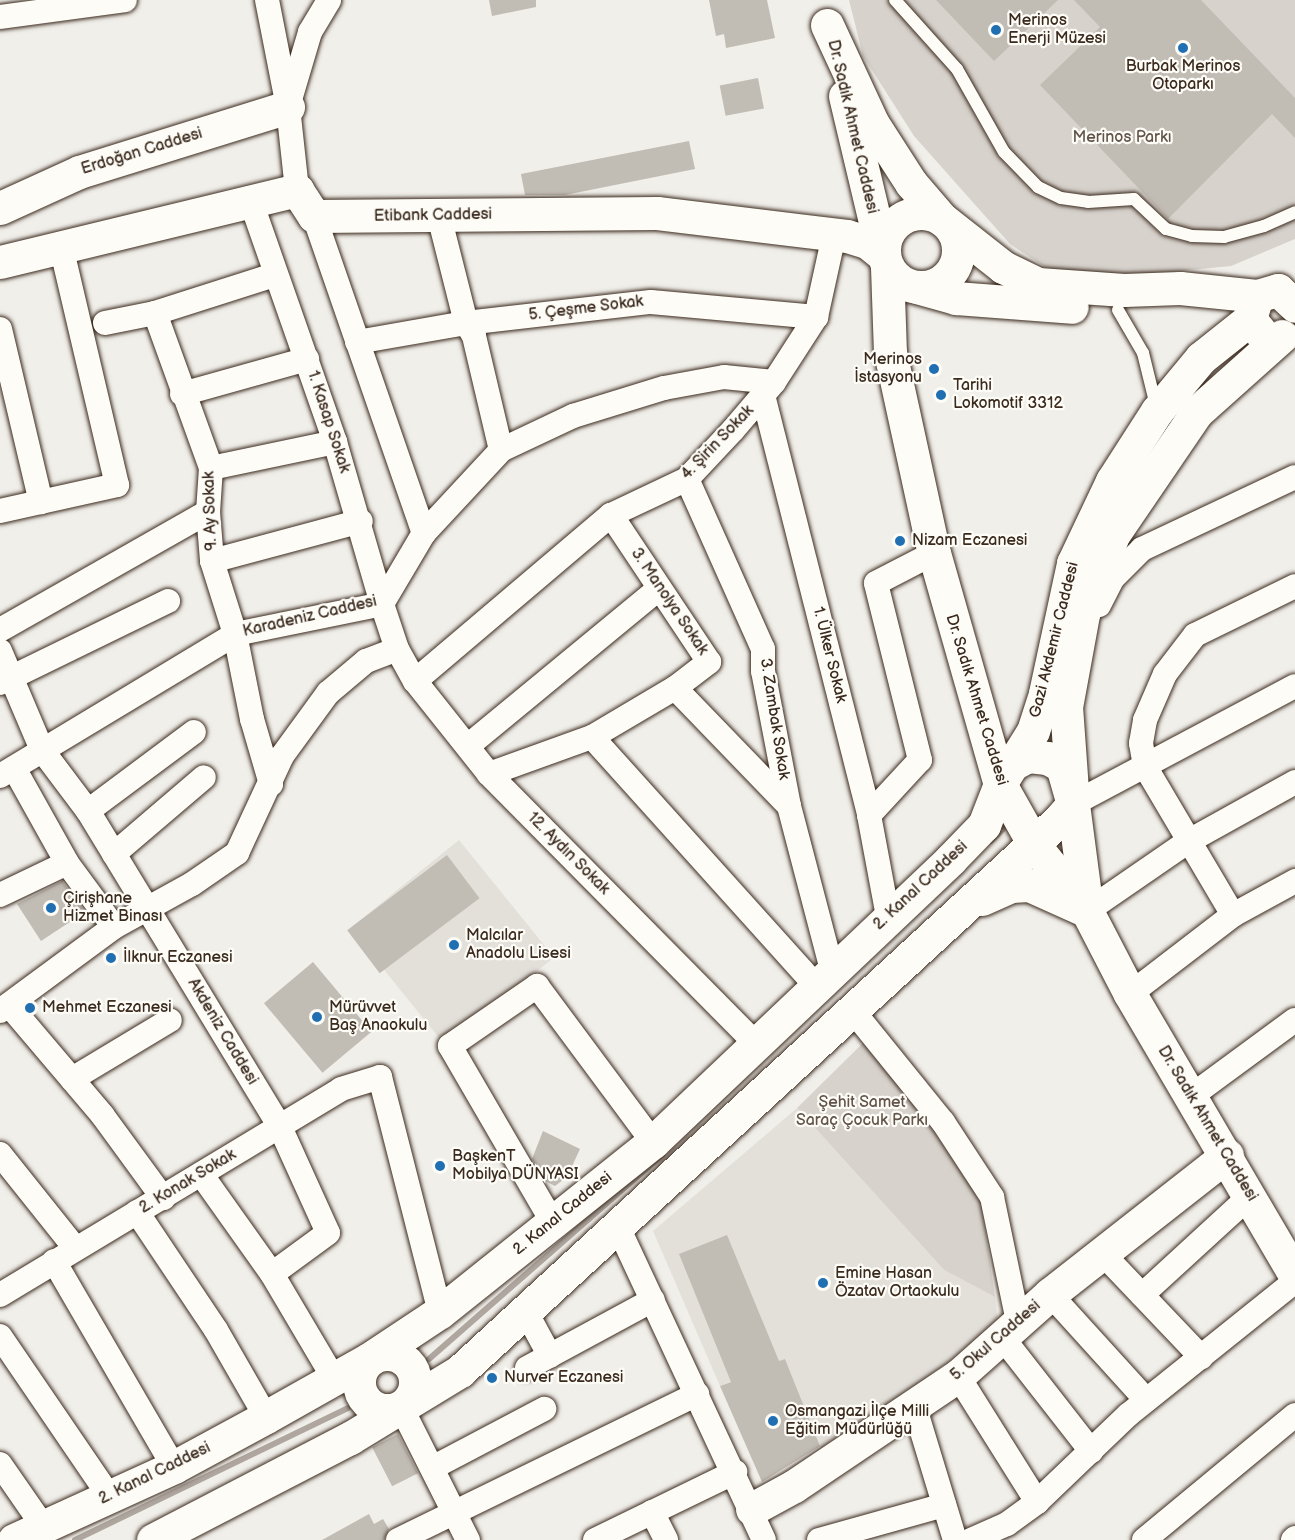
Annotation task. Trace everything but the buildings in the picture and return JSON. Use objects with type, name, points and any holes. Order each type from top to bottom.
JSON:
[{"type":"main road","points":[[824,13],[873,124],[911,183],[956,239],[956,263],[940,282],[917,287]]},
{"type":"main road","name":"Dr. Sadık Ahmet Caddesi","points":[[824,13],[885,261],[890,352],[934,553],[1006,774],[1035,846],[1087,911],[1130,994],[1293,1267]]},
{"type":"main road","name":"Erdoğan Caddesi","points":[[0,208],[79,172],[288,107]]},
{"type":"main road","name":"Etibank Caddesi","points":[[0,262],[250,199],[439,216],[657,213],[834,235],[867,242],[885,261]]},
{"type":"main road","points":[[1255,304],[1180,288],[1124,290],[1038,285],[1003,267],[942,219],[919,212],[896,221],[884,242],[885,261],[900,280],[956,298],[1118,310],[1189,304],[1255,304],[1285,293],[1292,326]]},
{"type":"main road","name":"Gazi Akdemir Caddesi","points":[[1006,774],[1033,731],[1045,693],[1072,563],[1112,481],[1157,411],[1201,358],[1255,304],[1295,275]]},
{"type":"main road","name":"Gazi Akdemir Caddesi","points":[[1073,804],[1066,707],[1083,614],[1127,542],[1197,412],[1292,326]]},
{"type":"main road","points":[[1006,774],[1028,756],[1047,758],[1062,766],[1073,804],[1087,911]]},
{"type":"main road","name":"2. Kanal Caddesi","points":[[14,1540],[174,1467],[266,1418],[369,1359],[440,1312],[653,1142],[984,825],[1006,774]]},
{"type":"main road","points":[[153,1540],[189,1531],[460,1371],[1035,846],[1073,804]]},
{"type":"main road","points":[[965,908],[1011,886],[1029,885],[1087,911]]},
{"type":"main road","name":"5. Okul Caddesi","points":[[752,1509],[958,1376],[1050,1294],[1227,1155]]},
{"type":"main road","points":[[369,1359],[387,1353],[397,1355],[411,1366],[414,1393],[401,1407]]},
{"type":"street","points":[[0,17],[125,0]]},
{"type":"street","points":[[267,0],[306,203],[424,533]]},
{"type":"street","points":[[288,107],[310,32],[329,0]]},
{"type":"street","name":"1. Kasap Sokak","points":[[250,199],[274,275],[307,359],[335,442],[397,649]]},
{"type":"street","points":[[439,216],[466,323],[474,336],[501,450]]},
{"type":"street","name":"4. Şirin Sokak","points":[[415,681],[611,515],[687,479],[768,388],[816,317],[834,235]]},
{"type":"street","points":[[0,511],[117,485],[61,246]]},
{"type":"street","points":[[105,323],[155,313],[274,275]]},
{"type":"street","name":"5. Çeşme Sokak","points":[[357,342],[466,323],[651,302],[816,317]]},
{"type":"street","name":"9. Ay Sokak","points":[[155,313],[182,394],[211,468],[208,512],[212,561],[235,633],[252,719],[271,784]]},
{"type":"street","points":[[0,329],[41,502]]},
{"type":"street","points":[[182,394],[307,359]]},
{"type":"street","name":"Karadeniz Caddesi","points":[[7,772],[235,633],[382,604],[424,533],[501,450],[573,416],[664,388],[724,377],[768,388]]},
{"type":"street","name":"1. Ülker Sokak","points":[[768,388],[869,815],[888,917]]},
{"type":"street","points":[[211,468],[335,442]]},
{"type":"street","points":[[1127,542],[1295,477]]},
{"type":"street","name":"3. Zambak Sokak","points":[[687,479],[763,649],[763,671],[824,979]]},
{"type":"street","points":[[0,630],[208,512]]},
{"type":"street","name":"3. Manolya Sokak","points":[[489,774],[592,736],[675,688],[709,662],[658,589],[611,515]]},
{"type":"street","points":[[212,561],[360,521]]},
{"type":"street","points":[[869,815],[920,760],[876,583],[934,553]]},
{"type":"street","points":[[1233,915],[1145,766],[1141,743],[1145,720],[1165,674],[1195,635],[1295,586]]},
{"type":"street","points":[[469,745],[658,589]]},
{"type":"street","points":[[4,681],[168,601]]},
{"type":"street","points":[[162,1198],[72,1079],[4,1008],[114,927],[237,853],[271,784],[282,756],[328,693],[366,661],[397,649]]},
{"type":"street","name":"12. Aydın Sokak","points":[[397,649],[415,681],[469,745],[489,774],[756,1044]]},
{"type":"street","name":"Akdeniz Caddesi","points":[[0,651],[4,681],[42,750],[88,811],[280,1127],[328,1233],[272,1275]]},
{"type":"street","points":[[1073,804],[1295,687]]},
{"type":"street","points":[[675,688],[789,806]]},
{"type":"street","points":[[88,811],[194,732]]},
{"type":"street","points":[[592,736],[824,979]]},
{"type":"street","points":[[7,772],[67,863],[114,927]]},
{"type":"street","points":[[114,854],[204,777]]},
{"type":"street","points":[[1087,911],[1189,841],[1295,782]]},
{"type":"street","points":[[0,895],[67,863]]},
{"type":"street","points":[[1130,994],[1233,915],[1295,881]]},
{"type":"street","points":[[553,1223],[450,1046],[537,986],[653,1142]]},
{"type":"street","points":[[853,1011],[944,1122],[992,1197],[1010,1329],[1091,1451]]},
{"type":"street","points":[[72,1079],[170,1020]]},
{"type":"street","points":[[1190,1097],[1295,1020]]},
{"type":"street","name":"2. Konak Sokak","points":[[0,1295],[341,1089],[380,1077],[440,1312]]},
{"type":"street","points":[[0,1154],[75,1248]]},
{"type":"street","points":[[201,1174],[272,1275],[334,1379]]},
{"type":"street","points":[[1142,1295],[1250,1196]]},
{"type":"street","points":[[137,1212],[216,1330],[266,1418]]},
{"type":"street","points":[[618,1227],[735,1472],[764,1540]]},
{"type":"street","points":[[1102,1253],[1201,1357]]},
{"type":"street","points":[[54,1261],[174,1467]]},
{"type":"street","points":[[971,1540],[1012,1532],[1036,1502],[1146,1400],[1201,1357],[1293,1267]]},
{"type":"street","points":[[1050,1294],[1146,1400]]},
{"type":"street","points":[[527,1368],[653,1300]]},
{"type":"street","points":[[526,1312],[550,1356]]},
{"type":"street","points":[[0,1336],[109,1496]]},
{"type":"street","points":[[958,1376],[1036,1502]]},
{"type":"street","points":[[398,1540],[453,1510],[697,1394]]},
{"type":"street","points":[[914,1406],[955,1540]]},
{"type":"street","points":[[401,1407],[468,1540]]},
{"type":"street","points":[[432,1468],[544,1409]]},
{"type":"street","points":[[1144,1540],[1295,1415]]},
{"type":"street","points":[[0,1464],[43,1526]]},
{"type":"street","points":[[595,1540],[735,1472]]},
{"type":"street","points":[[829,1539],[944,1505]]},
{"type":"street","points":[[652,1512],[666,1540]]},
{"type":"lane","points":[[895,0],[957,69],[1004,153],[1038,187],[1061,198],[1088,202],[1134,200],[1166,229],[1192,236],[1224,237],[1264,226],[1295,212]]},
{"type":"lane","points":[[1118,310],[1143,353],[1157,411]]},
{"type":"shaded area","name":"Malcılar Anadolu Lisesi","points":[[459,840],[554,957],[445,1045],[350,928]]},
{"type":"shaded area","name":"Emine Hasan Özatav Ortaokulu","points":[[797,1108],[944,1270],[995,1297],[998,1324],[824,1455],[785,1359],[720,1386],[653,1231]]},
{"type":"green space","name":"Merinos Parkı","points":[[849,0],[1295,0],[1295,239],[1231,266],[1118,277],[1048,269],[1010,244],[914,136],[863,56]]},
{"type":"green space","name":"Şehit Samet Saraç Çocuk Parkı","points":[[864,1042],[933,1129],[981,1201],[995,1297],[944,1270],[797,1108]]},
{"type":"waterway","points":[[991,841],[1003,829]]},
{"type":"waterway","points":[[429,1359],[662,1155]]},
{"type":"waterway","points":[[75,1540],[348,1408]]},
{"type":"place","name":"Merinos Enerji Müzesi","points":[[996,30]]},
{"type":"place","name":"Burbak Merinos Otoparkı","points":[[1183,48]]},
{"type":"place","name":"Merinos İstasyonu","points":[[934,369]]},
{"type":"place","name":"Tarihi Lokomotif 3312","points":[[941,395]]},
{"type":"place","name":"Nizam Eczanesi","points":[[900,541]]},
{"type":"place","name":"Çirişhane Hizmet Binası","points":[[51,908]]},
{"type":"place","name":"Malcılar Anadolu Lisesi","points":[[454,945]]},
{"type":"place","name":"İlknur Eczanesi","points":[[111,958]]},
{"type":"place","name":"Mehmet Eczanesi","points":[[30,1008]]},
{"type":"place","name":"Mürüvvet Baş Anaokulu","points":[[317,1017]]},
{"type":"place","name":"BaşkenT Mobilya DÜNYASI","points":[[440,1166]]},
{"type":"place","name":"Emine Hasan Özatav Ortaokulu","points":[[823,1283]]},
{"type":"place","name":"Nurver Eczanesi","points":[[492,1378]]},
{"type":"place","name":"Osmangazi İlçe Milli Eğitim Müdürlüğü","points":[[773,1421]]}]
